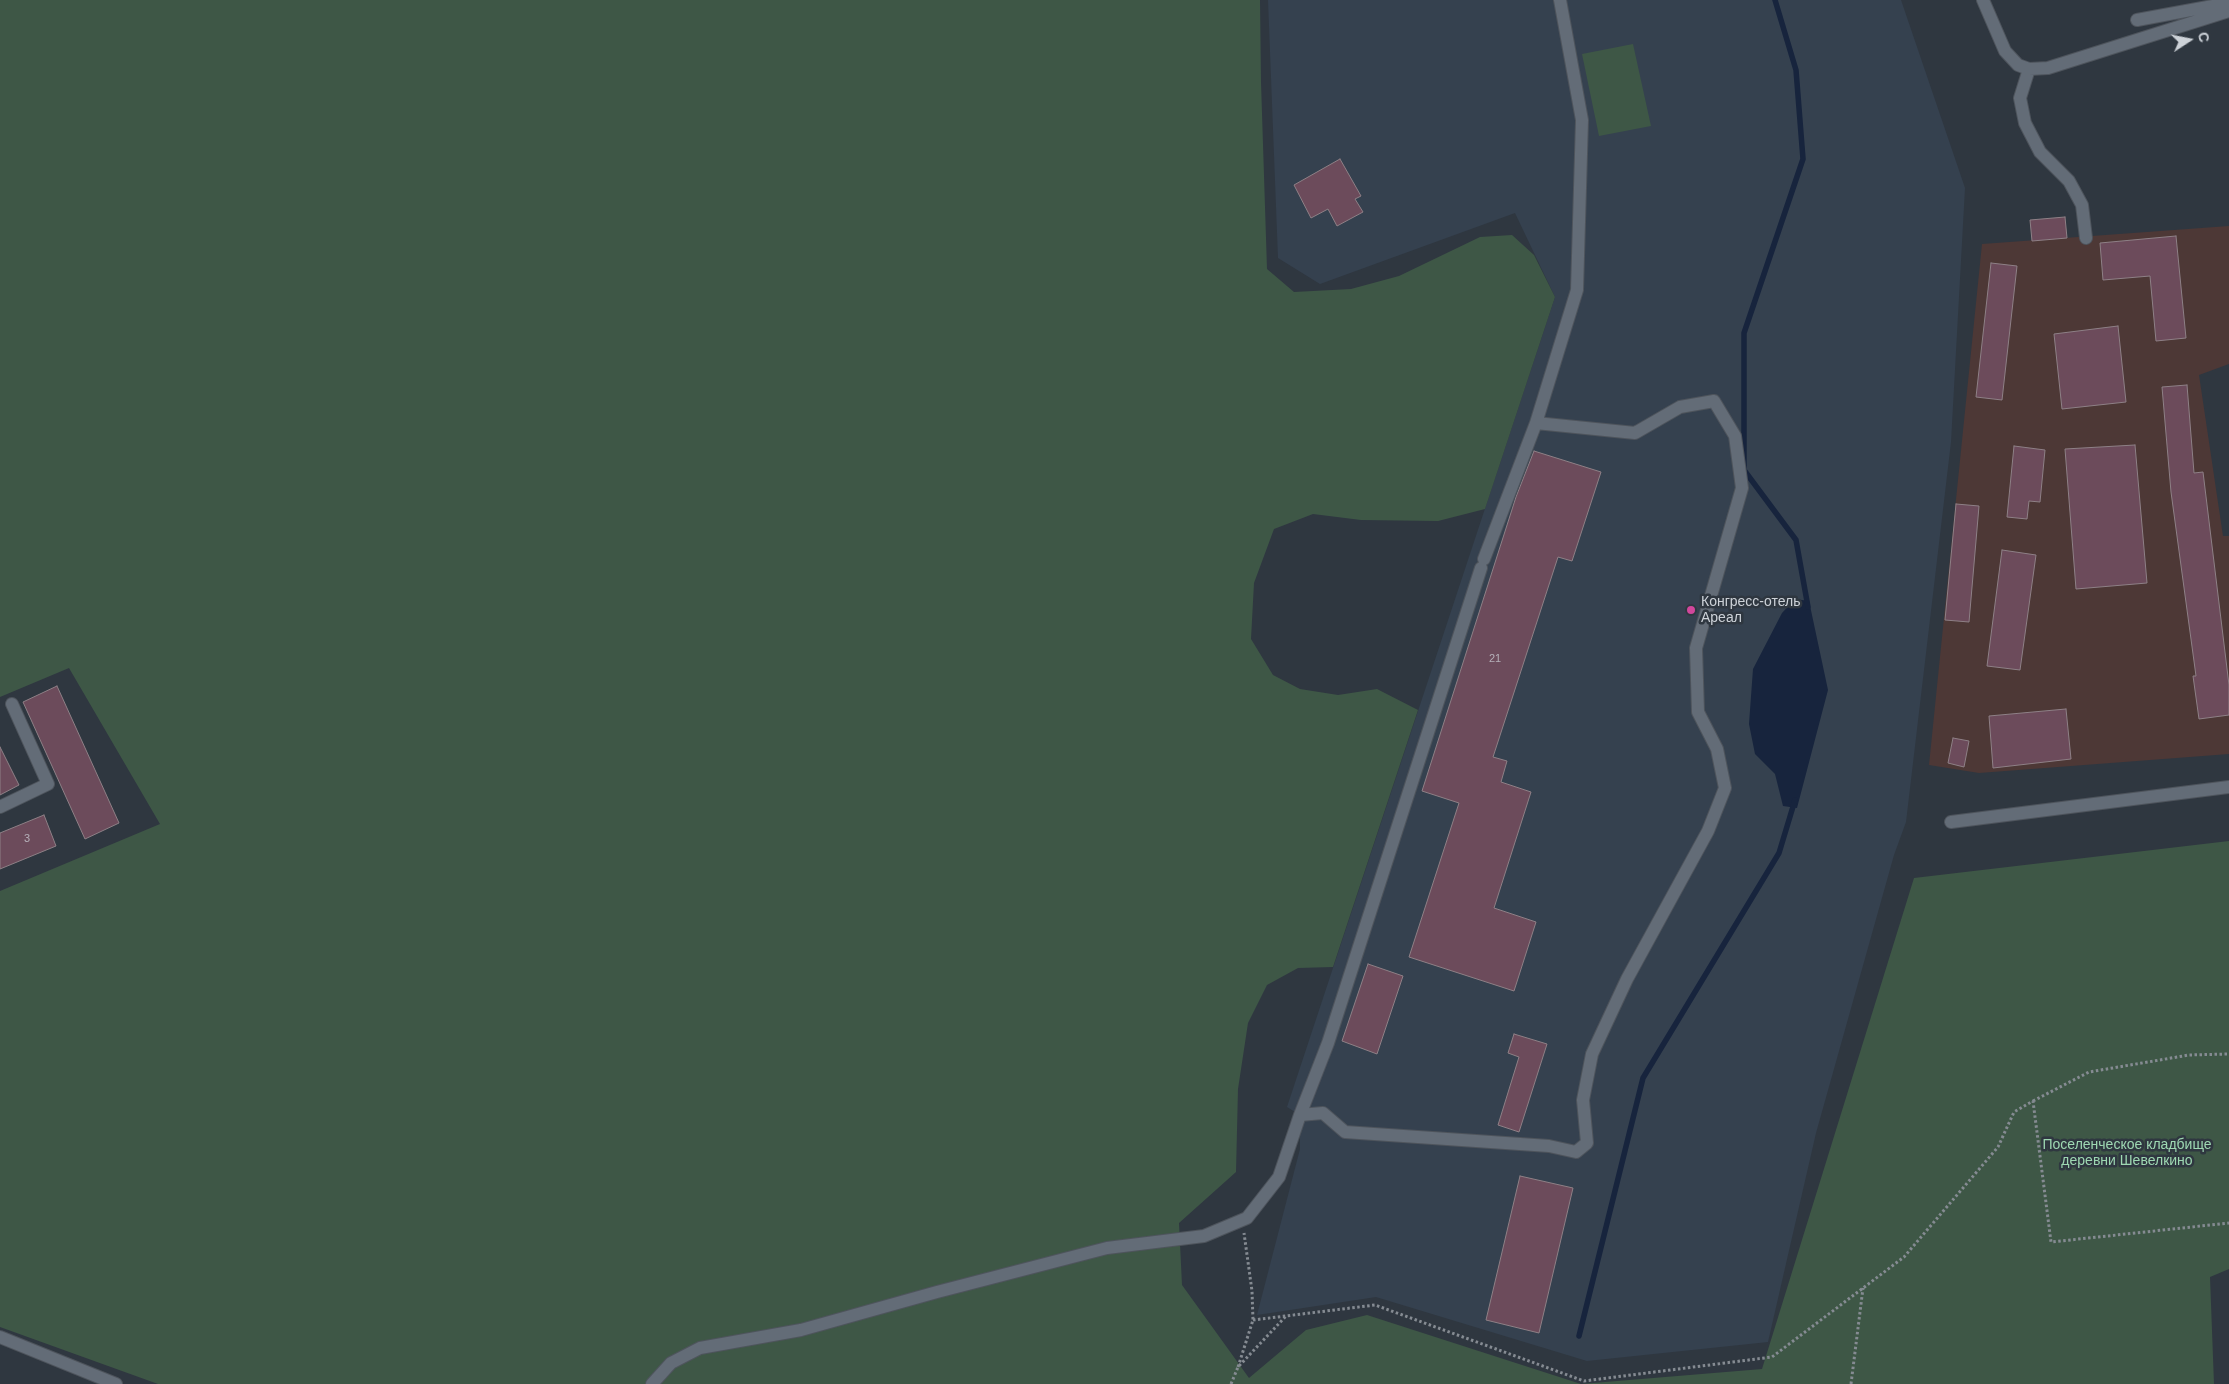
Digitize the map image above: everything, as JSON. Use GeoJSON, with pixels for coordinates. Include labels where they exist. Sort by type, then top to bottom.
{"type":"FeatureCollection","features":[{"type":"Feature","properties":{"kind":"street"},"geometry":{"type":"LineString","coordinates":[[652,1384],[671,1363],[700,1348],[801,1330],[937,1292],[1107,1248],[1204,1236],[1247,1218],[1279,1177],[1300,1115],[1328,1043],[1483,564],[1536,423],[1577,290],[1582,120],[1560,0]]}},
{"type":"Feature","properties":{"kind":"street"},"geometry":{"type":"LineString","coordinates":[[1983,0],[2005,51],[2018,65],[2029,69],[2048,68],[2229,11]]}},
{"type":"Feature","properties":{"kind":"street"},"geometry":{"type":"LineString","coordinates":[[2137,20],[2229,3]]}},
{"type":"Feature","properties":{"kind":"street"},"geometry":{"type":"LineString","coordinates":[[2029,69],[2020,98],[2026,123],[2040,152],[2069,181],[2082,205],[2086,238]]}},
{"type":"Feature","properties":{"kind":"street"},"geometry":{"type":"LineString","coordinates":[[1300,1115],[1323,1113],[1345,1132],[1549,1146],[1576,1152],[1587,1143],[1583,1100],[1592,1054],[1627,979],[1708,831],[1725,788],[1717,749],[1698,712],[1696,648],[1742,488],[1735,436],[1714,401],[1680,407],[1635,433],[1536,423]]}},
{"type":"Feature","properties":{"kind":"street"},"geometry":{"type":"LineString","coordinates":[[0,807],[48,784],[12,704]]}},
{"type":"Feature","properties":{"kind":"street"},"geometry":{"type":"LineString","coordinates":[[1950,822],[2229,787]]}},
{"type":"Feature","properties":{"kind":"street"},"geometry":{"type":"LineString","coordinates":[[0,1337],[116,1384]]}},
{"type":"Feature","properties":{"kind":"path"},"geometry":{"type":"LineString","coordinates":[[1253,1320],[1375,1305],[1584,1381],[1772,1357],[1904,1257],[1998,1146],[2014,1112],[2089,1072],[2189,1055],[2229,1054]]}},
{"type":"Feature","properties":{"kind":"path"},"geometry":{"type":"LineString","coordinates":[[2033,1101],[2051,1242],[2229,1223]]}},
{"type":"Feature","properties":{"kind":"path"},"geometry":{"type":"LineString","coordinates":[[1231,1384],[1253,1320],[1252,1291],[1244,1230],[1247,1218]]}},
{"type":"Feature","properties":{"kind":"path"},"geometry":{"type":"LineString","coordinates":[[1851,1384],[1864,1287]]}},
{"type":"Feature","properties":{"kind":"path"},"geometry":{"type":"LineString","coordinates":[[1238,1367],[1288,1315]]}},
{"type":"Feature","properties":{"kind":"shaded area","name":"Конгресс-отель Ареал"},"geometry":{"type":"Polygon","coordinates":[[[1268,0],[1901,0],[1965,188],[1951,442],[1906,822],[1894,855],[1816,1133],[1768,1342],[1587,1361],[1376,1297],[1257,1315],[1300,1149],[1300,1115],[1287,1107],[1555,297],[1515,213],[1320,284],[1278,258],[1268,0]]]}},
{"type":"Feature","properties":{"kind":"shaded area"},"geometry":{"type":"Polygon","coordinates":[[[2229,226],[2229,364],[2199,375],[2223,536],[2229,536],[2229,754],[1979,773],[1929,765],[1982,244],[2229,226]]]}},
{"type":"Feature","properties":{"kind":"green space"},"geometry":{"type":"Polygon","coordinates":[[[0,0],[1260,0],[1267,269],[1294,292],[1351,289],[1399,276],[1480,237],[1512,235],[1534,255],[1555,297],[1485,509],[1438,521],[1361,520],[1313,514],[1274,529],[1254,583],[1251,639],[1273,675],[1300,689],[1338,695],[1377,689],[1418,710],[1333,967],[1298,968],[1267,985],[1248,1023],[1238,1089],[1236,1172],[1179,1223],[1182,1285],[1249,1378],[1306,1330],[1367,1315],[1581,1384],[158,1384],[0,1327],[0,891],[160,824],[69,668],[0,697],[0,0]]]}},
{"type":"Feature","properties":{"kind":"green space"},"geometry":{"type":"Polygon","coordinates":[[[1633,44],[1651,126],[1599,136],[1582,54],[1633,44]]]}},
{"type":"Feature","properties":{"kind":"green space","name":"Поселенческое кладбище деревни Шевелкино"},"geometry":{"type":"Polygon","coordinates":[[[2229,841],[2229,1269],[2210,1277],[2214,1384],[1581,1384],[1762,1369],[1914,878],[2229,841]]]}},
{"type":"Feature","properties":{"kind":"water"},"geometry":{"type":"Polygon","coordinates":[[[1795,599],[1809,601],[1828,690],[1797,808],[1783,806],[1775,774],[1755,754],[1749,724],[1753,669],[1782,613],[1795,599]]]}},
{"type":"Feature","properties":{"kind":"building"},"geometry":{"type":"Polygon","coordinates":[[[1340,159],[1361,196],[1355,199],[1363,212],[1337,226],[1328,209],[1311,218],[1294,185],[1340,159]]]}},
{"type":"Feature","properties":{"kind":"building"},"geometry":{"type":"Polygon","coordinates":[[[2065,217],[2067,238],[2032,241],[2030,220],[2065,217]]]}},
{"type":"Feature","properties":{"kind":"building"},"geometry":{"type":"Polygon","coordinates":[[[2176,236],[2186,338],[2156,341],[2150,276],[2103,280],[2100,243],[2176,236]]]}},
{"type":"Feature","properties":{"kind":"building"},"geometry":{"type":"Polygon","coordinates":[[[1991,263],[2017,266],[2002,400],[1976,397],[1991,263]]]}},
{"type":"Feature","properties":{"kind":"building"},"geometry":{"type":"Polygon","coordinates":[[[2118,326],[2126,402],[2062,409],[2054,334],[2118,326]]]}},
{"type":"Feature","properties":{"kind":"building"},"geometry":{"type":"Polygon","coordinates":[[[2187,385],[2194,473],[2203,472],[2229,685],[2229,715],[2199,719],[2193,676],[2196,676],[2171,492],[2162,387],[2187,385]]]}},
{"type":"Feature","properties":{"kind":"building"},"geometry":{"type":"Polygon","coordinates":[[[2135,445],[2147,583],[2076,589],[2065,449],[2135,445]]]}},
{"type":"Feature","properties":{"kind":"building"},"geometry":{"type":"Polygon","coordinates":[[[2014,446],[2045,450],[2040,502],[2029,501],[2027,519],[2007,517],[2014,446]]]}},
{"type":"Feature","properties":{"kind":"building"},"geometry":{"type":"Polygon","coordinates":[[[1534,451],[1601,472],[1572,561],[1558,557],[1493,757],[1507,761],[1501,782],[1531,792],[1494,908],[1536,922],[1514,991],[1409,957],[1459,803],[1422,791],[1516,497],[1534,451]]]}},
{"type":"Feature","properties":{"kind":"building"},"geometry":{"type":"Polygon","coordinates":[[[1956,504],[1979,506],[1969,622],[1945,620],[1956,504]]]}},
{"type":"Feature","properties":{"kind":"building"},"geometry":{"type":"Polygon","coordinates":[[[2002,550],[2036,555],[2020,670],[1987,666],[2002,550]]]}},
{"type":"Feature","properties":{"kind":"building"},"geometry":{"type":"Polygon","coordinates":[[[57,686],[119,823],[85,839],[23,702],[57,686]]]}},
{"type":"Feature","properties":{"kind":"building"},"geometry":{"type":"Polygon","coordinates":[[[2066,709],[2071,759],[1993,768],[1989,716],[2066,709]]]}},
{"type":"Feature","properties":{"kind":"building"},"geometry":{"type":"Polygon","coordinates":[[[1953,738],[1969,741],[1964,767],[1948,763],[1953,738]]]}},
{"type":"Feature","properties":{"kind":"building"},"geometry":{"type":"Polygon","coordinates":[[[0,747],[19,785],[0,795],[0,747]]]}},
{"type":"Feature","properties":{"kind":"building"},"geometry":{"type":"Polygon","coordinates":[[[44,815],[56,846],[0,869],[0,833],[44,815]]]}},
{"type":"Feature","properties":{"kind":"building"},"geometry":{"type":"Polygon","coordinates":[[[1368,964],[1403,976],[1377,1054],[1342,1041],[1368,964]]]}},
{"type":"Feature","properties":{"kind":"building"},"geometry":{"type":"Polygon","coordinates":[[[1514,1034],[1547,1044],[1519,1132],[1498,1125],[1519,1057],[1508,1053],[1514,1034]]]}},
{"type":"Feature","properties":{"kind":"building"},"geometry":{"type":"Polygon","coordinates":[[[1520,1176],[1573,1188],[1539,1333],[1486,1320],[1520,1176]]]}},
{"type":"Feature","properties":{"kind":"waterway"},"geometry":{"type":"LineString","coordinates":[[1775,0],[1796,70],[1803,159],[1744,333],[1744,470],[1796,540],[1808,607]]}},
{"type":"Feature","properties":{"kind":"waterway"},"geometry":{"type":"LineString","coordinates":[[1579,1336],[1643,1078],[1779,853],[1795,800]]}},
{"type":"Feature","properties":{"kind":"place","name":"Конгресс-отель Ареал"},"geometry":{"type":"Point","coordinates":[1691,610]}}]}
